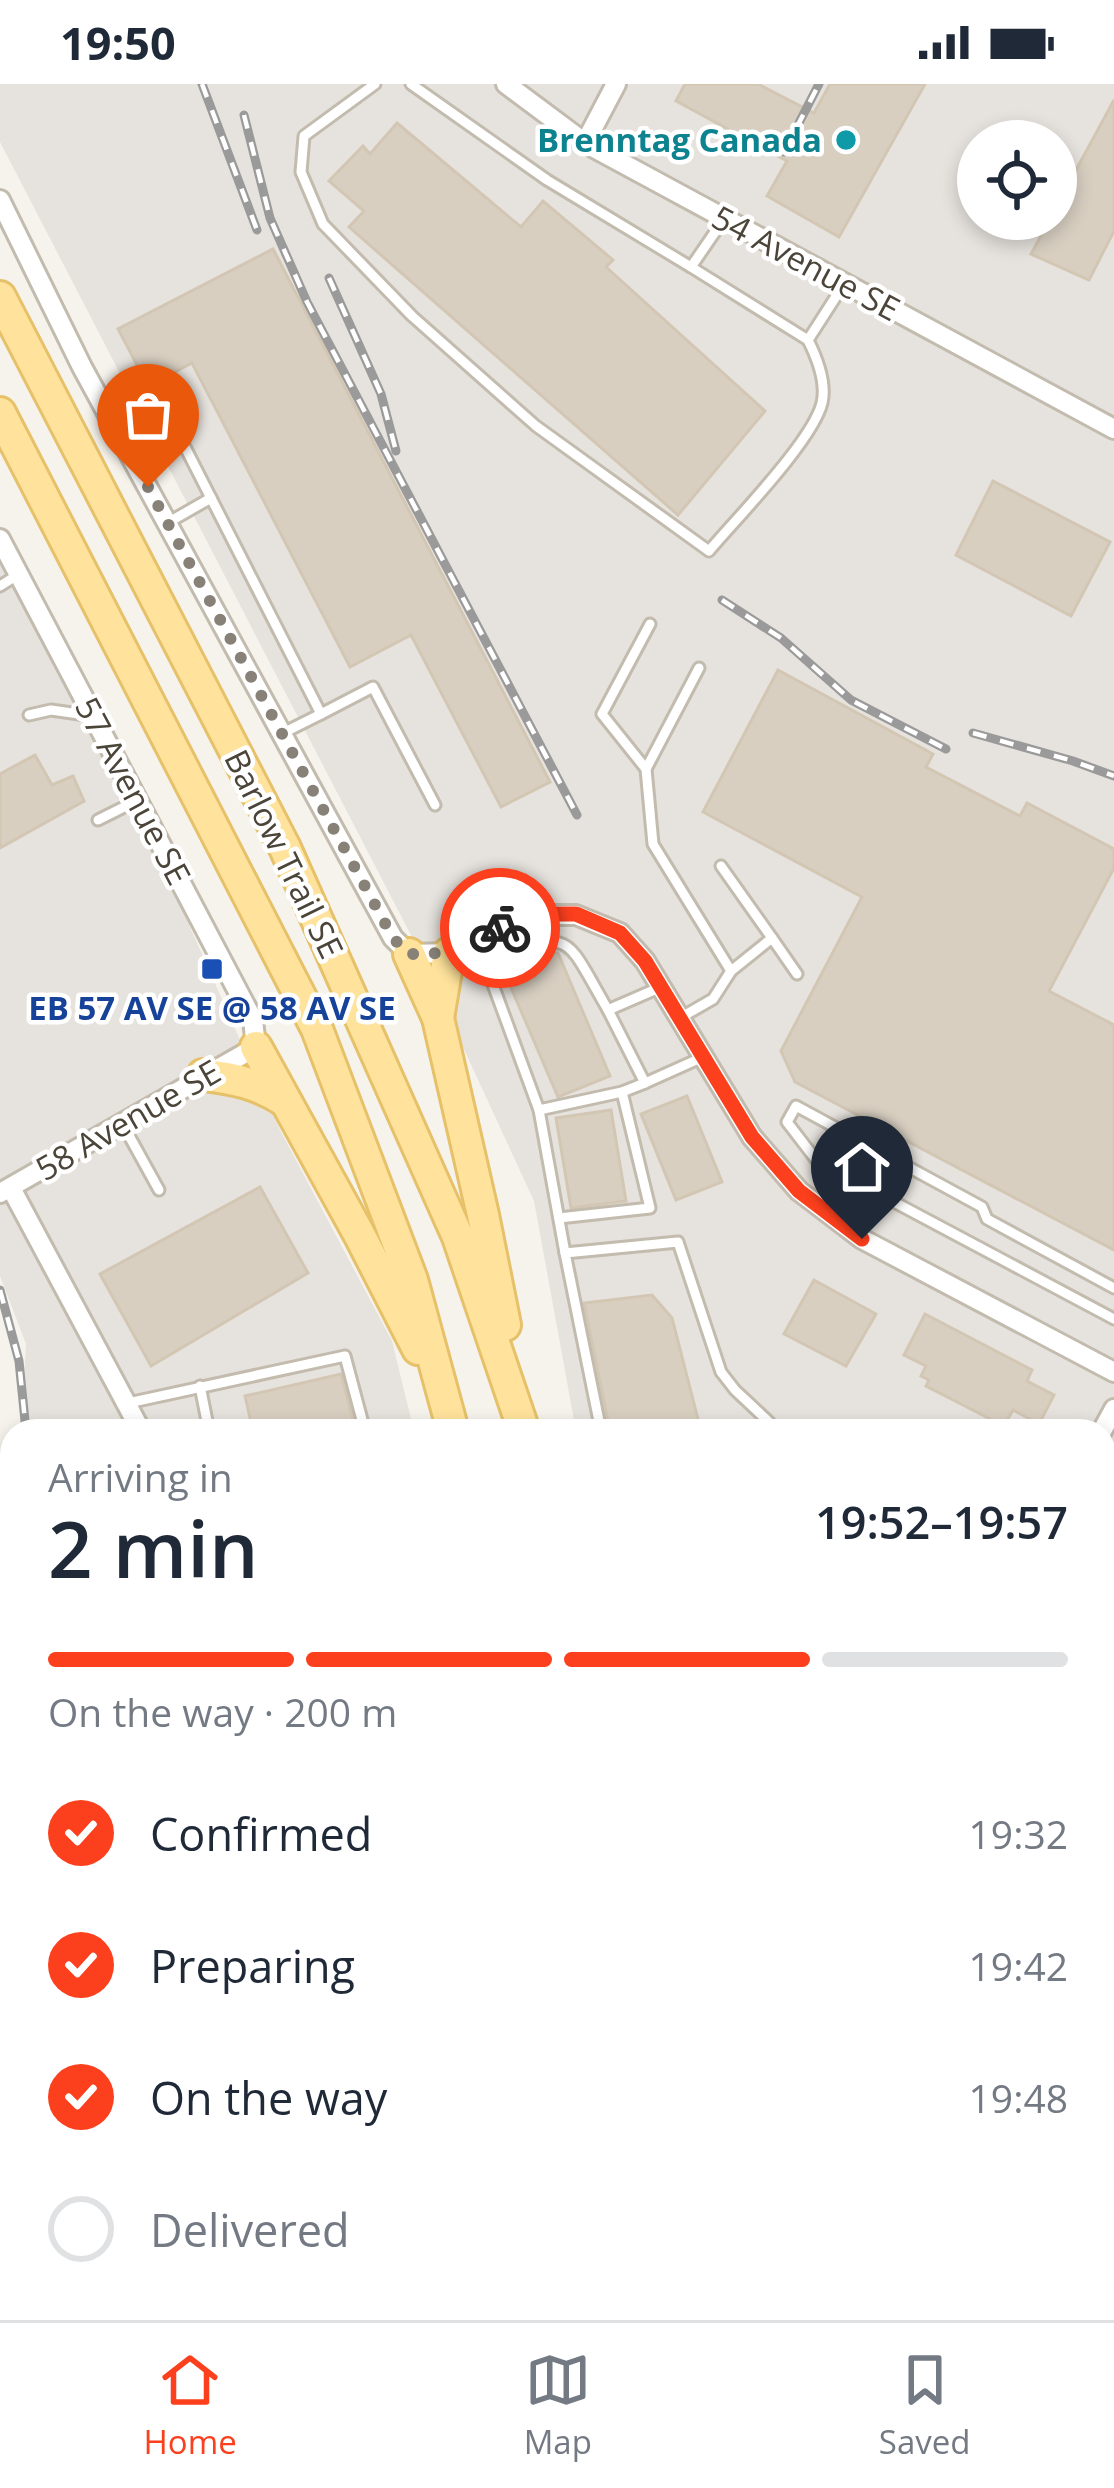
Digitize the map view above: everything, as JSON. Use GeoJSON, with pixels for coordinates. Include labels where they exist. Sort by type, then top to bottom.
{"type":"FeatureCollection","features":[{"type":"Feature","properties":{"kind":"main road","name":"Barlow Trail SE"},"geometry":{"type":"LineString","coordinates":[[0,297],[285,848],[458,1237],[521,1419]]}},
{"type":"Feature","properties":{"kind":"main road","name":"Barlow Trail SE"},"geometry":{"type":"LineString","coordinates":[[0,413],[317,1029],[412,1280],[450,1419]]}},
{"type":"Feature","properties":{"kind":"main road"},"geometry":{"type":"LineString","coordinates":[[438,1018],[462,946]]}},
{"type":"Feature","properties":{"kind":"main road"},"geometry":{"type":"LineString","coordinates":[[409,954],[438,1018],[523,1419]]}},
{"type":"Feature","properties":{"kind":"main road"},"geometry":{"type":"LineString","coordinates":[[256,1047],[444,1397]]}},
{"type":"Feature","properties":{"kind":"main road"},"geometry":{"type":"LineString","coordinates":[[203,1075],[256,1085],[285,1101]]}},
{"type":"Feature","properties":{"kind":"street","name":"54 Avenue SE"},"geometry":{"type":"LineString","coordinates":[[506,84],[585,143],[1114,429]]}},
{"type":"Feature","properties":{"kind":"street"},"geometry":{"type":"LineString","coordinates":[[585,143],[616,84]]}},
{"type":"Feature","properties":{"kind":"street"},"geometry":{"type":"LineString","coordinates":[[0,200],[82,367],[393,938],[409,954],[462,946],[540,914],[576,914],[620,933],[645,961],[752,1137],[799,1191],[862,1239],[1114,1372]]}},
{"type":"Feature","properties":{"kind":"street","name":"57 Avenue SE"},"geometry":{"type":"LineString","coordinates":[[0,539],[254,1020],[256,1047]]}},
{"type":"Feature","properties":{"kind":"street","name":"58 Avenue SE"},"geometry":{"type":"LineString","coordinates":[[5,1191],[256,1047]]}},
{"type":"Feature","properties":{"kind":"street"},"geometry":{"type":"LineString","coordinates":[[5,1191],[135,1419]]}},
{"type":"Feature","properties":{"kind":"lane"},"geometry":{"type":"LineString","coordinates":[[375,84],[304,136],[302,172],[323,224],[412,316],[536,426],[710,551],[806,435],[823,401],[819,364],[808,340],[547,180],[411,84]]}},
{"type":"Feature","properties":{"kind":"lane"},"geometry":{"type":"LineString","coordinates":[[691,267],[724,219]]}},
{"type":"Feature","properties":{"kind":"lane"},"geometry":{"type":"LineString","coordinates":[[808,340],[844,284]]}},
{"type":"Feature","properties":{"kind":"lane"},"geometry":{"type":"LineString","coordinates":[[157,392],[321,714]]}},
{"type":"Feature","properties":{"kind":"lane"},"geometry":{"type":"LineString","coordinates":[[129,452],[175,429]]}},
{"type":"Feature","properties":{"kind":"lane"},"geometry":{"type":"LineString","coordinates":[[167,523],[211,498]]}},
{"type":"Feature","properties":{"kind":"lane"},"geometry":{"type":"LineString","coordinates":[[0,586],[19,574]]}},
{"type":"Feature","properties":{"kind":"lane"},"geometry":{"type":"LineString","coordinates":[[646,769],[602,714],[650,624]]}},
{"type":"Feature","properties":{"kind":"lane"},"geometry":{"type":"LineString","coordinates":[[699,668],[646,769],[653,844],[731,971]]}},
{"type":"Feature","properties":{"kind":"lane"},"geometry":{"type":"LineString","coordinates":[[282,734],[373,688],[435,805]]}},
{"type":"Feature","properties":{"kind":"lane"},"geometry":{"type":"LineString","coordinates":[[29,715],[51,710],[93,716]]}},
{"type":"Feature","properties":{"kind":"lane"},"geometry":{"type":"LineString","coordinates":[[98,820],[138,800]]}},
{"type":"Feature","properties":{"kind":"lane"},"geometry":{"type":"LineString","coordinates":[[721,866],[797,974]]}},
{"type":"Feature","properties":{"kind":"lane"},"geometry":{"type":"LineString","coordinates":[[680,1018],[713,999],[731,971],[772,938]]}},
{"type":"Feature","properties":{"kind":"lane"},"geometry":{"type":"LineString","coordinates":[[486,966],[544,940],[572,946],[645,1082]]}},
{"type":"Feature","properties":{"kind":"lane"},"geometry":{"type":"LineString","coordinates":[[462,946],[486,966],[539,1110],[599,1419]]}},
{"type":"Feature","properties":{"kind":"lane"},"geometry":{"type":"LineString","coordinates":[[608,1010],[661,987]]}},
{"type":"Feature","properties":{"kind":"lane"},"geometry":{"type":"LineString","coordinates":[[539,1110],[622,1091],[704,1057]]}},
{"type":"Feature","properties":{"kind":"lane"},"geometry":{"type":"LineString","coordinates":[[559,1218],[650,1208],[622,1091]]}},
{"type":"Feature","properties":{"kind":"lane"},"geometry":{"type":"LineString","coordinates":[[1114,1288],[986,1220],[982,1207],[796,1106],[787,1122],[818,1161],[1114,1319]]}},
{"type":"Feature","properties":{"kind":"lane"},"geometry":{"type":"LineString","coordinates":[[122,1123],[159,1190]]}},
{"type":"Feature","properties":{"kind":"lane"},"geometry":{"type":"LineString","coordinates":[[565,1252],[678,1242],[721,1372],[766,1419]]}},
{"type":"Feature","properties":{"kind":"lane"},"geometry":{"type":"LineString","coordinates":[[126,1403],[345,1356],[362,1419]]}},
{"type":"Feature","properties":{"kind":"lane"},"geometry":{"type":"LineString","coordinates":[[200,1386],[207,1419]]}},
{"type":"Feature","properties":{"kind":"shaded area"},"geometry":{"type":"Polygon","coordinates":[[[0,84],[1114,84],[1114,1419],[574,1419],[534,1201],[413,939],[0,142],[0,84]]]}},
{"type":"Feature","properties":{"kind":"shaded area"},"geometry":{"type":"Polygon","coordinates":[[[0,564],[158,855],[280,1130],[392,1341],[411,1419],[22,1419],[26,1344],[0,1276],[0,564]]]}},
{"type":"Feature","properties":{"kind":"building","name":"Brenntag Canada"},"geometry":{"type":"Polygon","coordinates":[[[685,84],[758,84],[814,113],[830,84],[925,84],[839,237],[767,196],[787,161],[676,101],[685,84]]]}},
{"type":"Feature","properties":{"kind":"building"},"geometry":{"type":"Polygon","coordinates":[[[1114,100],[1114,231],[1089,280],[1031,254],[1039,240],[1077,240],[1077,168],[1114,100]]]}},
{"type":"Feature","properties":{"kind":"building"},"geometry":{"type":"Polygon","coordinates":[[[397,123],[521,227],[543,201],[613,260],[606,267],[765,411],[678,515],[349,227],[364,211],[329,181],[363,146],[370,154],[397,123]]]}},
{"type":"Feature","properties":{"kind":"building"},"geometry":{"type":"Polygon","coordinates":[[[273,249],[550,782],[501,807],[411,635],[350,667],[192,363],[148,386],[118,329],[273,249]]]}},
{"type":"Feature","properties":{"kind":"building"},"geometry":{"type":"Polygon","coordinates":[[[993,481],[1110,542],[1071,616],[956,555],[993,481]]]}},
{"type":"Feature","properties":{"kind":"building"},"geometry":{"type":"Polygon","coordinates":[[[778,670],[933,754],[926,767],[1020,816],[1027,803],[1114,849],[1114,868],[1049,991],[1114,1025],[1114,1250],[795,1082],[781,1051],[862,897],[703,812],[778,670]]]}},
{"type":"Feature","properties":{"kind":"building"},"geometry":{"type":"Polygon","coordinates":[[[35,755],[52,785],[73,776],[84,801],[0,848],[0,774],[35,755]]]}},
{"type":"Feature","properties":{"kind":"building"},"geometry":{"type":"Polygon","coordinates":[[[558,953],[610,1076],[558,1097],[503,969],[558,953]]]}},
{"type":"Feature","properties":{"kind":"building"},"geometry":{"type":"Polygon","coordinates":[[[687,1096],[722,1182],[676,1200],[641,1114],[687,1096]]]}},
{"type":"Feature","properties":{"kind":"building"},"geometry":{"type":"Polygon","coordinates":[[[611,1110],[626,1201],[571,1208],[556,1118],[611,1110]]]}},
{"type":"Feature","properties":{"kind":"building"},"geometry":{"type":"Polygon","coordinates":[[[260,1187],[308,1273],[151,1366],[100,1274],[260,1187]]]}},
{"type":"Feature","properties":{"kind":"building"},"geometry":{"type":"Polygon","coordinates":[[[814,1280],[876,1314],[846,1366],[784,1334],[814,1280]]]}},
{"type":"Feature","properties":{"kind":"building"},"geometry":{"type":"Polygon","coordinates":[[[652,1295],[672,1318],[698,1419],[608,1419],[584,1303],[652,1295]]]}},
{"type":"Feature","properties":{"kind":"building"},"geometry":{"type":"Polygon","coordinates":[[[925,1314],[1032,1370],[1027,1381],[1054,1395],[1042,1419],[1013,1410],[1008,1419],[990,1419],[926,1386],[929,1380],[921,1376],[926,1366],[904,1355],[925,1314]]]}},
{"type":"Feature","properties":{"kind":"building"},"geometry":{"type":"Polygon","coordinates":[[[341,1374],[353,1419],[250,1419],[245,1396],[341,1374]]]}},
{"type":"Feature","properties":{"kind":"railway"},"geometry":{"type":"LineString","coordinates":[[202,84],[257,230]]}},
{"type":"Feature","properties":{"kind":"railway"},"geometry":{"type":"LineString","coordinates":[[784,152],[819,84]]}},
{"type":"Feature","properties":{"kind":"railway"},"geometry":{"type":"LineString","coordinates":[[244,115],[270,218],[307,302],[577,815]]}},
{"type":"Feature","properties":{"kind":"railway"},"geometry":{"type":"LineString","coordinates":[[329,278],[381,394],[396,451]]}},
{"type":"Feature","properties":{"kind":"railway"},"geometry":{"type":"LineString","coordinates":[[722,600],[781,638],[851,700],[946,749]]}},
{"type":"Feature","properties":{"kind":"railway"},"geometry":{"type":"LineString","coordinates":[[973,733],[1114,776]]}},
{"type":"Feature","properties":{"kind":"railway"},"geometry":{"type":"LineString","coordinates":[[0,1290],[19,1361],[25,1419]]}},
{"type":"Feature","properties":{"kind":"way so far"},"geometry":{"type":"LineString","coordinates":[[148,487],[393,938],[409,954],[449,953],[500,928]]}},
{"type":"Feature","properties":{"kind":"place","name":"Brenntag Canada"},"geometry":{"type":"Point","coordinates":[846,140]}},
{"type":"Feature","properties":{"kind":"place","name":"EB 57 AV SE @ 58 AV SE"},"geometry":{"type":"Point","coordinates":[212,969]}},
{"type":"Feature","properties":{"kind":"route"},"geometry":{"type":"LineString","coordinates":[[500,928],[540,914],[576,914],[620,933],[645,961],[752,1137],[799,1191],[862,1239]]}}]}
